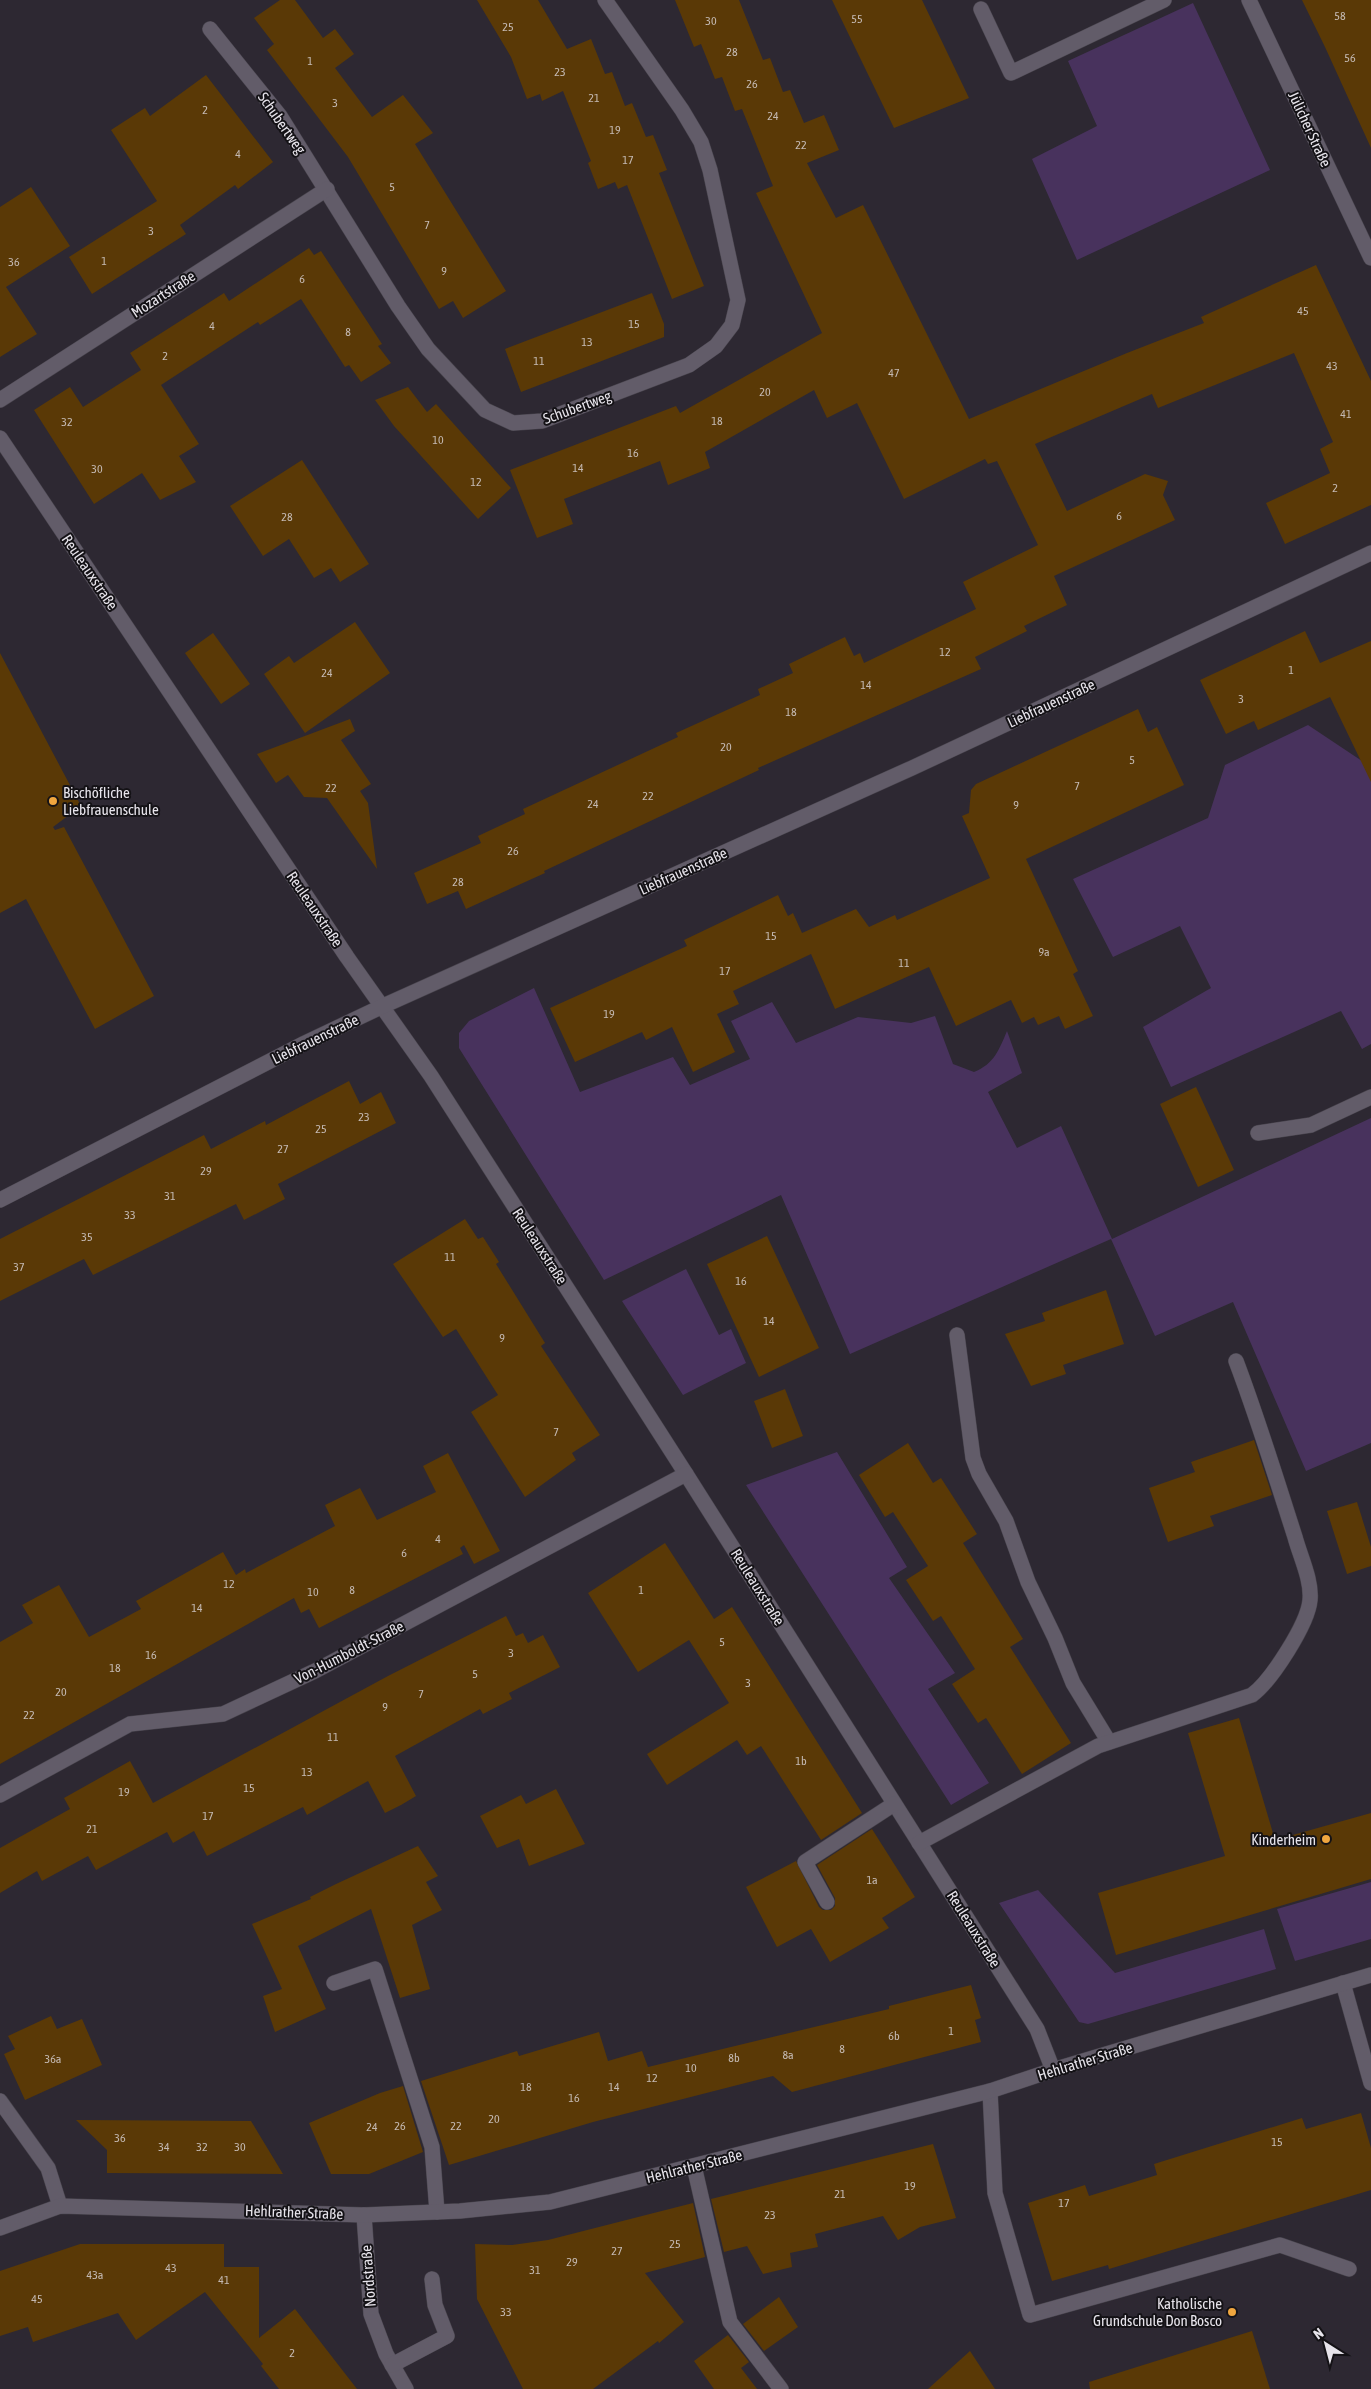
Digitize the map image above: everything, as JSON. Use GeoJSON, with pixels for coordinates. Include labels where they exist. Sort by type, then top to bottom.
{"type":"FeatureCollection","features":[{"type":"Feature","properties":{"kind":"street","name":"Schubertweg"},"geometry":{"type":"LineString","coordinates":[[210,29],[280,116],[398,306],[428,349],[485,410],[513,424],[542,421],[689,365],[716,346],[732,325],[738,300],[710,170],[701,142],[682,110],[604,0]]}},
{"type":"Feature","properties":{"kind":"street"},"geometry":{"type":"LineString","coordinates":[[981,9],[1011,73],[1164,0]]}},
{"type":"Feature","properties":{"kind":"street","name":"Jülicher Straße"},"geometry":{"type":"LineString","coordinates":[[1249,0],[1371,258]]}},
{"type":"Feature","properties":{"kind":"street","name":"Mozartstraße"},"geometry":{"type":"LineString","coordinates":[[0,400],[327,189]]}},
{"type":"Feature","properties":{"kind":"street","name":"Reuleauxstraße"},"geometry":{"type":"LineString","coordinates":[[0,438],[431,1076],[686,1474],[1037,2030],[1053,2070]]}},
{"type":"Feature","properties":{"kind":"street","name":"Liebfrauenstraße"},"geometry":{"type":"LineString","coordinates":[[0,1200],[303,1044],[382,1006],[912,768],[1371,553]]}},
{"type":"Feature","properties":{"kind":"street"},"geometry":{"type":"LineString","coordinates":[[1258,1133],[1311,1125],[1371,1097]]}},
{"type":"Feature","properties":{"kind":"street"},"geometry":{"type":"LineString","coordinates":[[958,1335],[973,1458],[979,1474],[1006,1521],[1028,1582],[1055,1638],[1073,1683],[1109,1742]]}},
{"type":"Feature","properties":{"kind":"street"},"geometry":{"type":"LineString","coordinates":[[919,1843],[1098,1746],[1252,1695],[1263,1686],[1275,1670],[1307,1615],[1311,1598],[1308,1582],[1257,1419],[1236,1361]]}},
{"type":"Feature","properties":{"kind":"street","name":"Von-Humboldt-Straße"},"geometry":{"type":"LineString","coordinates":[[0,1795],[130,1724],[223,1714],[316,1671],[686,1474]]}},
{"type":"Feature","properties":{"kind":"street"},"geometry":{"type":"LineString","coordinates":[[827,1902],[805,1862],[894,1804]]}},
{"type":"Feature","properties":{"kind":"street"},"geometry":{"type":"LineString","coordinates":[[334,1984],[376,1970],[432,2147],[437,2212]]}},
{"type":"Feature","properties":{"kind":"street","name":"Hehlrather Straße"},"geometry":{"type":"LineString","coordinates":[[0,2228],[60,2206],[364,2215],[437,2212],[550,2202],[990,2091],[1053,2070],[1371,1975]]}},
{"type":"Feature","properties":{"kind":"street"},"geometry":{"type":"LineString","coordinates":[[1343,1983],[1371,2083]]}},
{"type":"Feature","properties":{"kind":"street"},"geometry":{"type":"LineString","coordinates":[[990,2091],[995,2194],[1030,2315],[1280,2245],[1349,2269]]}},
{"type":"Feature","properties":{"kind":"street"},"geometry":{"type":"LineString","coordinates":[[0,2101],[48,2168],[60,2206]]}},
{"type":"Feature","properties":{"kind":"street"},"geometry":{"type":"LineString","coordinates":[[694,2166],[730,2322],[781,2389]]}},
{"type":"Feature","properties":{"kind":"street","name":"Nordstraße"},"geometry":{"type":"LineString","coordinates":[[364,2215],[370,2314],[386,2354],[406,2389]]}},
{"type":"Feature","properties":{"kind":"street"},"geometry":{"type":"LineString","coordinates":[[392,2365],[447,2336],[435,2305],[432,2279]]}},
{"type":"Feature","properties":{"kind":"shaded area"},"geometry":{"type":"Polygon","coordinates":[[[1193,3],[1270,170],[1077,260],[1032,159],[1097,126],[1068,61],[1193,3]]]}},
{"type":"Feature","properties":{"kind":"shaded area"},"geometry":{"type":"Polygon","coordinates":[[[1308,725],[1371,767],[1371,1044],[1362,1049],[1341,1011],[1171,1087],[1143,1027],[1211,988],[1180,926],[1113,957],[1073,879],[1208,818],[1225,765],[1308,725]]]}},
{"type":"Feature","properties":{"kind":"shaded area"},"geometry":{"type":"Polygon","coordinates":[[[534,988],[580,1092],[673,1057],[690,1085],[750,1059],[731,1021],[772,1002],[796,1043],[858,1017],[911,1023],[935,1016],[953,1064],[974,1072],[991,1061],[1007,1031],[1022,1073],[988,1092],[1017,1148],[1061,1126],[1112,1239],[1371,1118],[1371,1443],[1306,1471],[1233,1302],[1155,1336],[1111,1239],[850,1354],[781,1195],[604,1280],[459,1048],[459,1033],[469,1021],[534,988]]]}},
{"type":"Feature","properties":{"kind":"shaded area"},"geometry":{"type":"Polygon","coordinates":[[[686,1269],[719,1335],[731,1329],[746,1363],[683,1395],[622,1301],[686,1269]]]}},
{"type":"Feature","properties":{"kind":"shaded area"},"geometry":{"type":"Polygon","coordinates":[[[837,1452],[907,1567],[889,1578],[955,1673],[928,1689],[989,1783],[951,1805],[746,1485],[837,1452]]]}},
{"type":"Feature","properties":{"kind":"shaded area"},"geometry":{"type":"Polygon","coordinates":[[[1371,1882],[1371,1939],[1295,1961],[1277,1909],[1371,1882]]]}},
{"type":"Feature","properties":{"kind":"shaded area"},"geometry":{"type":"Polygon","coordinates":[[[1038,1890],[1115,1973],[1264,1929],[1276,1969],[1088,2024],[1079,2022],[999,1903],[1038,1890]]]}},
{"type":"Feature","properties":{"kind":"building"},"geometry":{"type":"Polygon","coordinates":[[[280,0],[295,0],[323,38],[335,29],[354,54],[335,68],[372,117],[403,95],[433,133],[415,144],[506,291],[463,318],[453,301],[439,309],[348,157],[267,50],[274,44],[254,18],[280,0]]]}},
{"type":"Feature","properties":{"kind":"building"},"geometry":{"type":"Polygon","coordinates":[[[477,0],[538,0],[567,49],[591,39],[605,74],[612,72],[625,106],[632,103],[646,137],[653,135],[667,170],[659,173],[704,286],[672,299],[627,185],[618,189],[615,182],[598,189],[588,163],[591,161],[563,91],[542,101],[540,94],[527,99],[511,57],[477,0]]]}},
{"type":"Feature","properties":{"kind":"building"},"geometry":{"type":"Polygon","coordinates":[[[675,0],[739,0],[763,60],[770,58],[783,92],[790,90],[804,123],[824,115],[839,150],[807,163],[836,218],[863,205],[969,419],[1204,323],[1201,317],[1316,265],[1371,381],[1371,505],[1285,544],[1266,503],[1330,473],[1320,449],[1333,442],[1294,353],[1158,408],[1152,394],[1035,444],[1067,511],[1145,474],[1168,481],[1163,495],[1175,520],[1054,576],[1067,605],[1024,626],[1027,631],[975,657],[981,669],[758,768],[759,770],[466,909],[458,891],[427,904],[414,873],[481,843],[478,836],[525,814],[523,809],[678,737],[676,733],[760,695],[758,689],[793,673],[789,664],[845,637],[854,656],[860,653],[864,663],[976,609],[963,582],[1038,545],[997,461],[988,464],[985,459],[904,499],[857,403],[827,418],[814,390],[705,452],[710,468],[668,485],[660,461],[564,499],[573,524],[537,538],[510,470],[676,406],[680,413],[822,333],[756,193],[773,186],[742,109],[735,111],[722,77],[715,79],[701,44],[694,47],[675,0]]]}},
{"type":"Feature","properties":{"kind":"building"},"geometry":{"type":"Polygon","coordinates":[[[832,0],[922,0],[969,98],[894,128],[832,0]]]}},
{"type":"Feature","properties":{"kind":"building"},"geometry":{"type":"Polygon","coordinates":[[[1302,0],[1371,0],[1371,148],[1325,47],[1302,0]]]}},
{"type":"Feature","properties":{"kind":"building"},"geometry":{"type":"Polygon","coordinates":[[[206,75],[273,162],[238,189],[235,185],[180,225],[186,234],[92,294],[69,257],[157,201],[111,130],[145,108],[150,116],[206,75]]]}},
{"type":"Feature","properties":{"kind":"building"},"geometry":{"type":"Polygon","coordinates":[[[31,187],[70,246],[6,287],[37,334],[0,357],[0,207],[31,187]]]}},
{"type":"Feature","properties":{"kind":"building"},"geometry":{"type":"Polygon","coordinates":[[[309,248],[314,255],[321,251],[382,344],[378,346],[391,363],[361,382],[349,365],[345,367],[301,299],[260,325],[258,322],[161,385],[199,444],[179,456],[196,482],[160,500],[142,473],[94,504],[34,410],[70,387],[83,407],[141,370],[130,353],[224,293],[229,301],[309,248]]]}},
{"type":"Feature","properties":{"kind":"building"},"geometry":{"type":"Polygon","coordinates":[[[652,293],[664,324],[664,337],[521,392],[505,349],[652,293]]]}},
{"type":"Feature","properties":{"kind":"building"},"geometry":{"type":"Polygon","coordinates":[[[408,387],[427,412],[436,404],[511,488],[478,519],[394,426],[375,400],[408,387]]]}},
{"type":"Feature","properties":{"kind":"building"},"geometry":{"type":"Polygon","coordinates":[[[302,460],[369,564],[340,582],[331,568],[314,578],[289,539],[263,556],[230,506],[302,460]]]}},
{"type":"Feature","properties":{"kind":"building"},"geometry":{"type":"Polygon","coordinates":[[[355,622],[390,673],[305,733],[264,674],[289,656],[294,663],[355,622]]]}},
{"type":"Feature","properties":{"kind":"building"},"geometry":{"type":"Polygon","coordinates":[[[1305,631],[1320,663],[1371,641],[1371,782],[1330,697],[1258,730],[1254,721],[1226,734],[1200,680],[1305,631]]]}},
{"type":"Feature","properties":{"kind":"building"},"geometry":{"type":"Polygon","coordinates":[[[213,633],[250,684],[221,704],[185,653],[213,633]]]}},
{"type":"Feature","properties":{"kind":"building"},"geometry":{"type":"Polygon","coordinates":[[[0,653],[81,806],[53,827],[55,830],[64,827],[154,996],[95,1029],[26,899],[0,913],[0,653]]]}},
{"type":"Feature","properties":{"kind":"building"},"geometry":{"type":"Polygon","coordinates":[[[1138,709],[1148,732],[1157,727],[1184,785],[1026,859],[1078,971],[1073,974],[1093,1016],[1065,1029],[1059,1016],[1038,1025],[1034,1017],[1022,1023],[1011,1000],[956,1026],[929,967],[835,1009],[811,954],[733,991],[739,1004],[717,1014],[735,1052],[693,1072],[672,1027],[646,1040],[642,1032],[575,1062],[550,1008],[687,946],[684,940],[778,895],[788,916],[793,913],[802,933],[856,909],[869,927],[895,915],[897,920],[990,878],[962,816],[969,813],[971,790],[976,784],[1138,709]]]}},
{"type":"Feature","properties":{"kind":"building"},"geometry":{"type":"Polygon","coordinates":[[[350,719],[355,731],[341,740],[371,784],[360,791],[368,803],[377,869],[327,798],[304,797],[288,775],[276,783],[257,754],[350,719]]]}},
{"type":"Feature","properties":{"kind":"building"},"geometry":{"type":"Polygon","coordinates":[[[349,1081],[360,1104],[381,1092],[396,1123],[278,1184],[285,1199],[244,1220],[236,1204],[93,1275],[84,1259],[0,1301],[0,1239],[204,1135],[211,1149],[265,1121],[266,1125],[349,1081]]]}},
{"type":"Feature","properties":{"kind":"building"},"geometry":{"type":"Polygon","coordinates":[[[1196,1087],[1234,1170],[1198,1187],[1160,1104],[1196,1087]]]}},
{"type":"Feature","properties":{"kind":"building"},"geometry":{"type":"Polygon","coordinates":[[[465,1219],[478,1239],[483,1237],[499,1262],[496,1264],[545,1343],[541,1346],[600,1435],[572,1453],[576,1460],[525,1497],[471,1412],[498,1395],[456,1329],[443,1337],[393,1264],[465,1219]]]}},
{"type":"Feature","properties":{"kind":"building"},"geometry":{"type":"Polygon","coordinates":[[[767,1236],[819,1348],[759,1377],[707,1264],[767,1236]]]}},
{"type":"Feature","properties":{"kind":"building"},"geometry":{"type":"Polygon","coordinates":[[[1106,1290],[1124,1344],[1063,1365],[1066,1374],[1031,1386],[1005,1334],[1045,1321],[1042,1313],[1106,1290]]]}},
{"type":"Feature","properties":{"kind":"building"},"geometry":{"type":"Polygon","coordinates":[[[785,1389],[803,1436],[772,1448],[754,1401],[785,1389]]]}},
{"type":"Feature","properties":{"kind":"building"},"geometry":{"type":"Polygon","coordinates":[[[1254,1440],[1272,1495],[1210,1516],[1214,1526],[1168,1542],[1149,1488],[1195,1472],[1191,1462],[1254,1440]]]}},
{"type":"Feature","properties":{"kind":"building"},"geometry":{"type":"Polygon","coordinates":[[[908,1443],[933,1483],[941,1478],[977,1534],[963,1543],[1023,1639],[1010,1647],[1071,1743],[1022,1774],[986,1718],[978,1723],[952,1684],[975,1669],[941,1616],[933,1621],[906,1580],[928,1566],[893,1512],[885,1517],[859,1475],[908,1443]]]}},
{"type":"Feature","properties":{"kind":"building"},"geometry":{"type":"Polygon","coordinates":[[[448,1453],[500,1551],[474,1564],[464,1545],[460,1548],[463,1554],[319,1628],[309,1609],[301,1613],[294,1598],[0,1764],[0,1642],[33,1623],[22,1605],[59,1585],[89,1637],[141,1609],[136,1601],[223,1552],[236,1575],[245,1569],[246,1573],[335,1526],[325,1505],[360,1488],[377,1520],[436,1492],[423,1466],[448,1453]]]}},
{"type":"Feature","properties":{"kind":"building"},"geometry":{"type":"Polygon","coordinates":[[[1357,1502],[1371,1547],[1371,1566],[1347,1574],[1327,1511],[1357,1502]]]}},
{"type":"Feature","properties":{"kind":"building"},"geometry":{"type":"Polygon","coordinates":[[[665,1543],[714,1619],[732,1607],[862,1813],[821,1840],[761,1746],[747,1755],[737,1740],[667,1785],[647,1754],[729,1703],[689,1640],[638,1672],[588,1593],[665,1543]]]}},
{"type":"Feature","properties":{"kind":"building"},"geometry":{"type":"Polygon","coordinates":[[[506,1616],[516,1636],[523,1633],[528,1643],[543,1635],[560,1667],[509,1693],[512,1699],[483,1714],[480,1709],[395,1756],[416,1796],[401,1805],[385,1813],[368,1781],[307,1815],[303,1807],[207,1856],[194,1831],[173,1843],[167,1832],[96,1870],[88,1856],[42,1881],[37,1871],[0,1893],[0,1848],[70,1809],[64,1798],[130,1761],[153,1803],[388,1676],[506,1616]]]}},
{"type":"Feature","properties":{"kind":"building","name":"Kinderheim"},"geometry":{"type":"Polygon","coordinates":[[[1239,1718],[1275,1840],[1371,1813],[1371,1879],[1116,1955],[1098,1893],[1225,1856],[1188,1733],[1239,1718]]]}},
{"type":"Feature","properties":{"kind":"building"},"geometry":{"type":"Polygon","coordinates":[[[556,1789],[585,1844],[529,1866],[519,1839],[497,1848],[480,1816],[521,1795],[526,1804],[556,1789]]]}},
{"type":"Feature","properties":{"kind":"building"},"geometry":{"type":"Polygon","coordinates":[[[872,1829],[915,1897],[882,1918],[889,1928],[830,1962],[811,1929],[777,1947],[746,1887],[796,1861],[819,1907],[823,1910],[831,1910],[835,1906],[835,1898],[817,1865],[872,1829]]]}},
{"type":"Feature","properties":{"kind":"building"},"geometry":{"type":"Polygon","coordinates":[[[418,1846],[438,1876],[426,1882],[442,1910],[412,1925],[430,1989],[400,1998],[371,1909],[298,1946],[326,2009],[275,2032],[263,1996],[282,1989],[252,1924],[311,1899],[310,1897],[336,1884],[418,1846]]]}},
{"type":"Feature","properties":{"kind":"building"},"geometry":{"type":"Polygon","coordinates":[[[971,1985],[981,2018],[975,2020],[981,2042],[792,2092],[773,2076],[593,2122],[449,2165],[421,2081],[517,2051],[519,2056],[599,2032],[608,2061],[642,2051],[648,2067],[889,2009],[889,2006],[971,1985]]]}},
{"type":"Feature","properties":{"kind":"building"},"geometry":{"type":"Polygon","coordinates":[[[51,2016],[57,2029],[82,2019],[102,2065],[25,2100],[4,2054],[15,2049],[8,2036],[51,2016]]]}},
{"type":"Feature","properties":{"kind":"building"},"geometry":{"type":"Polygon","coordinates":[[[403,2086],[423,2152],[369,2174],[331,2174],[309,2123],[380,2093],[403,2086]]]}},
{"type":"Feature","properties":{"kind":"building"},"geometry":{"type":"Polygon","coordinates":[[[1361,2113],[1371,2148],[1371,2190],[1109,2269],[1108,2265],[1052,2281],[1028,2203],[1085,2185],[1089,2196],[1157,2175],[1154,2164],[1302,2118],[1306,2129],[1361,2113]]]}},
{"type":"Feature","properties":{"kind":"building"},"geometry":{"type":"Polygon","coordinates":[[[76,2120],[251,2121],[283,2174],[107,2173],[107,2150],[76,2120]]]}},
{"type":"Feature","properties":{"kind":"building"},"geometry":{"type":"Polygon","coordinates":[[[933,2144],[956,2218],[920,2227],[898,2240],[883,2216],[815,2234],[818,2247],[790,2253],[792,2267],[763,2274],[747,2246],[724,2252],[711,2199],[933,2144]]]}},
{"type":"Feature","properties":{"kind":"building"},"geometry":{"type":"Polygon","coordinates":[[[693,2203],[705,2257],[645,2273],[684,2322],[659,2343],[658,2341],[593,2389],[523,2389],[477,2299],[475,2244],[512,2245],[548,2240],[693,2203]]]}},
{"type":"Feature","properties":{"kind":"building"},"geometry":{"type":"Polygon","coordinates":[[[80,2244],[224,2244],[224,2267],[259,2267],[259,2338],[295,2309],[357,2389],[279,2389],[261,2366],[263,2364],[205,2292],[136,2340],[118,2313],[33,2342],[28,2327],[0,2336],[0,2271],[80,2244]]]}},
{"type":"Feature","properties":{"kind":"building"},"geometry":{"type":"Polygon","coordinates":[[[779,2297],[798,2327],[764,2351],[743,2324],[779,2297]]]}},
{"type":"Feature","properties":{"kind":"building"},"geometry":{"type":"Polygon","coordinates":[[[1252,2331],[1270,2389],[1090,2389],[1089,2382],[1252,2331]]]}},
{"type":"Feature","properties":{"kind":"building"},"geometry":{"type":"Polygon","coordinates":[[[728,2335],[749,2362],[741,2368],[757,2389],[714,2389],[694,2361],[728,2335]]]}},
{"type":"Feature","properties":{"kind":"building"},"geometry":{"type":"Polygon","coordinates":[[[970,2351],[995,2389],[928,2389],[970,2351]]]}},
{"type":"Feature","properties":{"kind":"place","name":"Bischöfliche Liebfrauenschule"},"geometry":{"type":"Point","coordinates":[53,801]}},
{"type":"Feature","properties":{"kind":"place","name":"Kinderheim"},"geometry":{"type":"Point","coordinates":[1326,1839]}},
{"type":"Feature","properties":{"kind":"place","name":"Katholische Grundschule Don Bosco"},"geometry":{"type":"Point","coordinates":[1232,2312]}}]}
